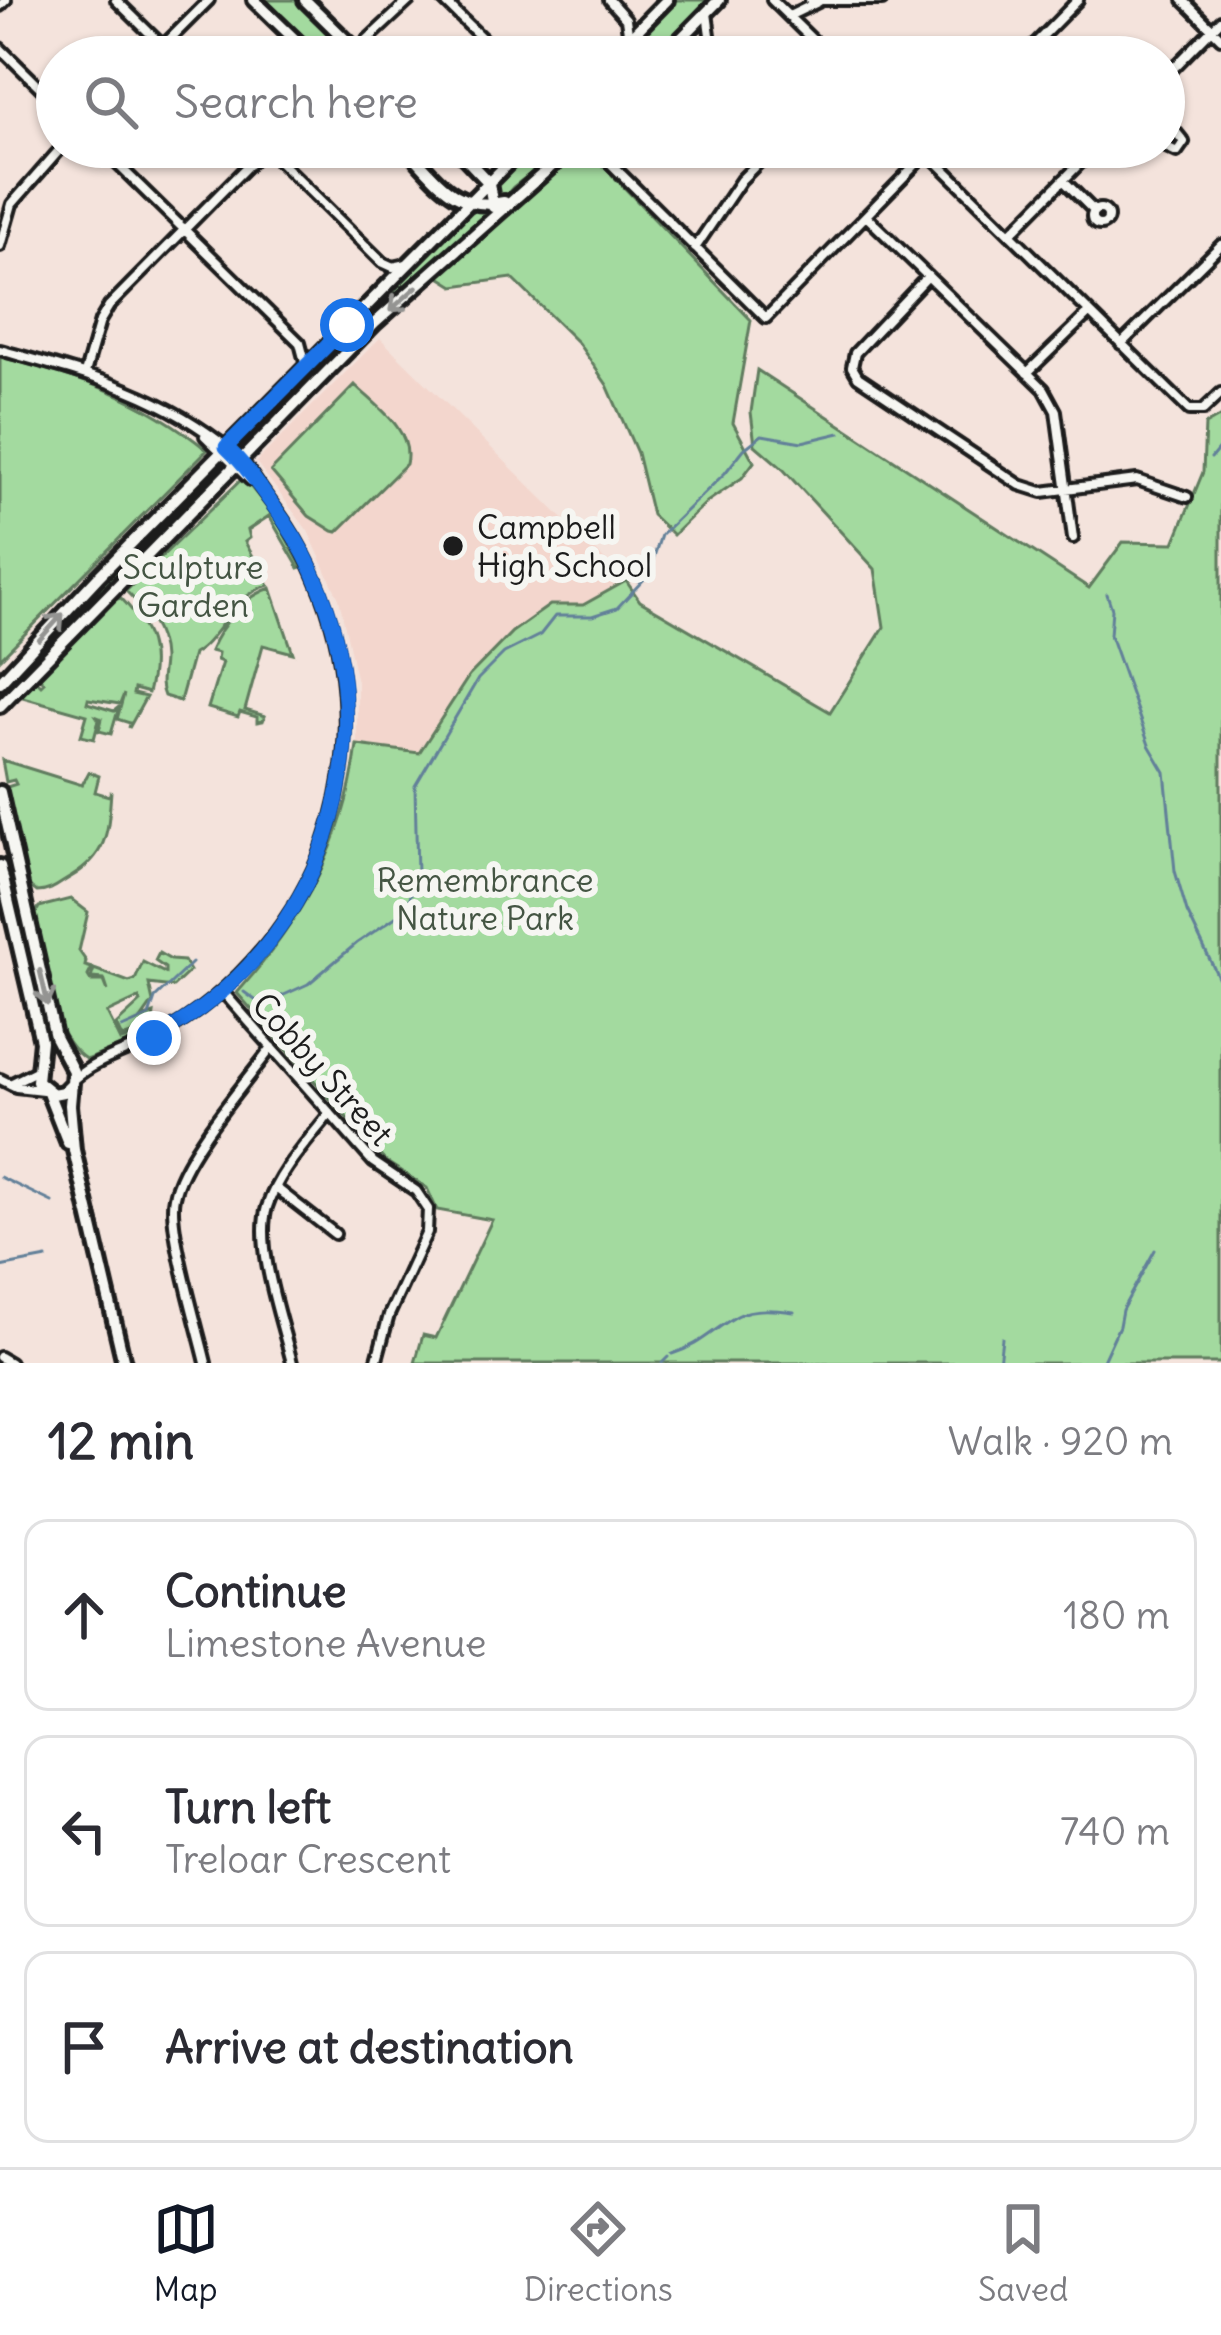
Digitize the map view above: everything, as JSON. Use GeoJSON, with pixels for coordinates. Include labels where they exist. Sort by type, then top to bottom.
{"type":"FeatureCollection","features":[{"type":"Feature","properties":{"kind":"main road"},"geometry":{"type":"LineString","coordinates":[[254,0],[291,36]]}},
{"type":"Feature","properties":{"kind":"main road"},"geometry":{"type":"LineString","coordinates":[[305,0],[340,36]]}},
{"type":"Feature","properties":{"kind":"main road"},"geometry":{"type":"LineString","coordinates":[[632,36],[667,0]]}},
{"type":"Feature","properties":{"kind":"main road"},"geometry":{"type":"LineString","coordinates":[[684,36],[719,0]]}},
{"type":"Feature","properties":{"kind":"main road"},"geometry":{"type":"LineString","coordinates":[[426,168],[469,203],[508,201]]}},
{"type":"Feature","properties":{"kind":"main road"},"geometry":{"type":"LineString","coordinates":[[475,168],[489,183],[494,204],[484,226]]}},
{"type":"Feature","properties":{"kind":"main road"},"geometry":{"type":"LineString","coordinates":[[0,682],[503,168]]}},
{"type":"Feature","properties":{"kind":"main road"},"geometry":{"type":"LineString","coordinates":[[0,706],[375,323],[547,168]]}},
{"type":"Feature","properties":{"kind":"main road"},"geometry":{"type":"LineString","coordinates":[[451,192],[453,220]]}},
{"type":"Feature","properties":{"kind":"main road"},"geometry":{"type":"LineString","coordinates":[[0,792],[52,1026],[68,1062],[70,1122],[80,1180],[124,1363]]}},
{"type":"Feature","properties":{"kind":"main road"},"geometry":{"type":"LineString","coordinates":[[0,866],[40,1036],[37,1069],[80,1180]]}},
{"type":"Feature","properties":{"kind":"main road"},"geometry":{"type":"LineString","coordinates":[[37,1069],[53,1056],[68,1062]]}},
{"type":"Feature","properties":{"kind":"main road"},"geometry":{"type":"LineString","coordinates":[[45,1091],[60,1093],[72,1082]]}},
{"type":"Feature","properties":{"kind":"street"},"geometry":{"type":"LineString","coordinates":[[116,0],[153,36]]}},
{"type":"Feature","properties":{"kind":"street"},"geometry":{"type":"LineString","coordinates":[[173,36],[208,0]]}},
{"type":"Feature","properties":{"kind":"street"},"geometry":{"type":"LineString","coordinates":[[375,36],[410,0]]}},
{"type":"Feature","properties":{"kind":"street"},"geometry":{"type":"LineString","coordinates":[[443,0],[480,36]]}},
{"type":"Feature","properties":{"kind":"street"},"geometry":{"type":"LineString","coordinates":[[609,0],[629,25],[629,36]]}},
{"type":"Feature","properties":{"kind":"street"},"geometry":{"type":"LineString","coordinates":[[772,0],[808,34]]}},
{"type":"Feature","properties":{"kind":"street"},"geometry":{"type":"LineString","coordinates":[[789,16],[814,2],[882,0]]}},
{"type":"Feature","properties":{"kind":"street"},"geometry":{"type":"LineString","coordinates":[[1043,36],[1078,0]]}},
{"type":"Feature","properties":{"kind":"street"},"geometry":{"type":"LineString","coordinates":[[1183,0],[1221,38]]}},
{"type":"Feature","properties":{"kind":"street"},"geometry":{"type":"LineString","coordinates":[[808,34],[804,19],[814,2]]}},
{"type":"Feature","properties":{"kind":"street"},"geometry":{"type":"LineString","coordinates":[[620,11],[636,20],[650,17]]}},
{"type":"Feature","properties":{"kind":"street"},"geometry":{"type":"LineString","coordinates":[[707,13],[710,36]]}},
{"type":"Feature","properties":{"kind":"street"},"geometry":{"type":"LineString","coordinates":[[1185,57],[1221,20]]}},
{"type":"Feature","properties":{"kind":"street"},"geometry":{"type":"LineString","coordinates":[[0,52],[36,83]]}},
{"type":"Feature","properties":{"kind":"street"},"geometry":{"type":"LineString","coordinates":[[0,247],[12,204],[44,168]]}},
{"type":"Feature","properties":{"kind":"street"},"geometry":{"type":"LineString","coordinates":[[122,168],[300,343],[326,346]]}},
{"type":"Feature","properties":{"kind":"street"},"geometry":{"type":"LineString","coordinates":[[85,374],[109,306],[245,168]]}},
{"type":"Feature","properties":{"kind":"street"},"geometry":{"type":"LineString","coordinates":[[287,168],[382,262],[393,267],[407,264]]}},
{"type":"Feature","properties":{"kind":"street"},"geometry":{"type":"LineString","coordinates":[[613,168],[766,318],[910,168]]}},
{"type":"Feature","properties":{"kind":"street"},"geometry":{"type":"LineString","coordinates":[[695,248],[753,168]]}},
{"type":"Feature","properties":{"kind":"street"},"geometry":{"type":"LineString","coordinates":[[945,168],[1189,410],[1203,410],[1221,393]]}},
{"type":"Feature","properties":{"kind":"street"},"geometry":{"type":"LineString","coordinates":[[1010,234],[1075,168]]}},
{"type":"Feature","properties":{"kind":"street"},"geometry":{"type":"LineString","coordinates":[[1063,180],[1094,211]]}},
{"type":"Feature","properties":{"kind":"street"},"geometry":{"type":"LineString","coordinates":[[866,216],[1043,389],[1056,411],[1073,538]]}},
{"type":"Feature","properties":{"kind":"street"},"geometry":{"type":"LineString","coordinates":[[1121,344],[1221,244]]}},
{"type":"Feature","properties":{"kind":"street"},"geometry":{"type":"LineString","coordinates":[[382,262],[386,286]]}},
{"type":"Feature","properties":{"kind":"street"},"geometry":{"type":"LineString","coordinates":[[928,276],[854,353],[854,373],[1019,485],[1042,492],[1138,481],[1187,497]]}},
{"type":"Feature","properties":{"kind":"street"},"geometry":{"type":"LineString","coordinates":[[1027,373],[1089,313]]}},
{"type":"Feature","properties":{"kind":"street"},"geometry":{"type":"LineString","coordinates":[[300,343],[305,368]]}},
{"type":"Feature","properties":{"kind":"street"},"geometry":{"type":"LineString","coordinates":[[0,350],[128,387],[201,432],[238,464],[291,532],[320,590],[338,655],[346,732],[335,814],[319,860],[268,943],[222,991],[160,1035],[92,1064],[72,1082]]}},
{"type":"Feature","properties":{"kind":"street","name":"Cobby Street"},"geometry":{"type":"LineString","coordinates":[[222,991],[373,1162],[416,1191],[428,1209],[427,1232],[388,1315],[376,1363]]}},
{"type":"Feature","properties":{"kind":"street"},"geometry":{"type":"LineString","coordinates":[[206,1363],[174,1222],[174,1196],[188,1163],[272,1047]]}},
{"type":"Feature","properties":{"kind":"street"},"geometry":{"type":"LineString","coordinates":[[68,1062],[92,1064]]}},
{"type":"Feature","properties":{"kind":"street"},"geometry":{"type":"LineString","coordinates":[[4,1082],[19,1083],[37,1069]]}},
{"type":"Feature","properties":{"kind":"street"},"geometry":{"type":"LineString","coordinates":[[4,1082],[45,1091]]}},
{"type":"Feature","properties":{"kind":"street"},"geometry":{"type":"LineString","coordinates":[[292,1363],[264,1228],[266,1211],[276,1189],[330,1113]]}},
{"type":"Feature","properties":{"kind":"street"},"geometry":{"type":"LineString","coordinates":[[276,1189],[335,1234]]}},
{"type":"Feature","properties":{"kind":"street"},"geometry":{"type":"LineString","coordinates":[[0,1358],[10,1363]]}},
{"type":"Feature","properties":{"kind":"shaded area","name":"Campbell High School"},"geometry":{"type":"Polygon","coordinates":[[[380,338],[626,581],[583,605],[550,605],[469,676],[418,754],[357,745],[357,682],[339,599],[308,531],[256,462],[380,338]]]}},
{"type":"Feature","properties":{"kind":"green space"},"geometry":{"type":"Polygon","coordinates":[[[258,0],[300,0],[337,36],[294,36],[258,0]]]}},
{"type":"Feature","properties":{"kind":"green space"},"geometry":{"type":"Polygon","coordinates":[[[673,0],[715,0],[680,36],[638,36],[673,0]]]}},
{"type":"Feature","properties":{"kind":"green space"},"geometry":{"type":"Polygon","coordinates":[[[507,168],[538,168],[513,187],[478,228],[0,700],[0,685],[507,168]]]}},
{"type":"Feature","properties":{"kind":"green space"},"geometry":{"type":"Polygon","coordinates":[[[560,168],[605,168],[751,320],[733,423],[754,462],[742,478],[707,502],[673,535],[652,515],[637,453],[607,385],[578,343],[512,278],[454,286],[438,276],[560,168]]]}},
{"type":"Feature","properties":{"kind":"green space"},"geometry":{"type":"Polygon","coordinates":[[[0,357],[110,391],[159,416],[207,450],[0,659],[0,357]]]}},
{"type":"Feature","properties":{"kind":"green space","name":"Remembrance Nature Park"},"geometry":{"type":"Polygon","coordinates":[[[757,370],[1089,588],[1123,542],[1174,543],[1203,472],[1205,425],[1221,416],[1221,1363],[415,1363],[423,1335],[436,1338],[492,1220],[437,1210],[427,1188],[385,1161],[237,993],[281,937],[317,878],[342,815],[357,745],[419,753],[469,676],[512,632],[550,605],[583,605],[626,581],[640,601],[830,712],[884,627],[875,569],[755,445],[751,412],[757,370]]]}},
{"type":"Feature","properties":{"kind":"green space"},"geometry":{"type":"Polygon","coordinates":[[[355,385],[399,430],[406,464],[337,532],[309,516],[271,471],[355,385]]]}},
{"type":"Feature","properties":{"kind":"green space","name":"Sculpture Garden"},"geometry":{"type":"Polygon","coordinates":[[[243,478],[274,515],[302,567],[269,516],[248,530],[250,538],[245,542],[269,585],[245,598],[193,654],[180,701],[164,696],[156,629],[126,591],[243,478]]]}},
{"type":"Feature","properties":{"kind":"green space"},"geometry":{"type":"Polygon","coordinates":[[[271,588],[293,653],[263,645],[245,710],[265,716],[263,721],[208,708],[222,662],[217,660],[218,653],[210,651],[215,641],[243,605],[271,588]]]}},
{"type":"Feature","properties":{"kind":"green space"},"geometry":{"type":"Polygon","coordinates":[[[121,598],[150,641],[148,693],[134,689],[133,694],[146,697],[129,728],[130,723],[117,719],[124,694],[120,704],[88,699],[87,703],[114,711],[119,707],[111,734],[99,731],[102,719],[97,717],[94,739],[81,736],[87,715],[19,696],[36,680],[41,685],[44,682],[39,677],[113,600],[121,598]]]}},
{"type":"Feature","properties":{"kind":"green space"},"geometry":{"type":"Polygon","coordinates":[[[2,760],[82,785],[89,772],[99,776],[95,792],[109,796],[111,791],[100,850],[84,868],[51,889],[37,892],[28,885],[7,787],[16,784],[6,782],[2,760]]]}},
{"type":"Feature","properties":{"kind":"green space"},"geometry":{"type":"Polygon","coordinates":[[[71,899],[88,912],[79,951],[85,966],[92,968],[88,976],[91,981],[104,981],[108,991],[104,979],[91,978],[94,969],[129,982],[135,980],[143,962],[165,973],[155,961],[159,953],[184,961],[190,971],[173,987],[149,984],[153,1002],[142,1018],[154,1014],[152,1028],[122,1038],[116,1025],[141,1002],[139,998],[107,1013],[121,1041],[154,1032],[87,1060],[63,1034],[55,1016],[34,917],[39,907],[71,899]]]}},
{"type":"Feature","properties":{"kind":"waterway"},"geometry":{"type":"LineString","coordinates":[[244,992],[262,1005],[308,984],[406,910],[417,875],[415,786],[478,679],[504,653],[540,635],[555,616],[592,616],[617,608],[648,575],[661,535],[762,435],[802,442],[840,433]]}},
{"type":"Feature","properties":{"kind":"waterway"},"geometry":{"type":"LineString","coordinates":[[1211,458],[1221,446]]}},
{"type":"Feature","properties":{"kind":"waterway"},"geometry":{"type":"LineString","coordinates":[[1107,594],[1112,609],[1110,635],[1149,745],[1165,772],[1175,871],[1187,912],[1221,983]]}},
{"type":"Feature","properties":{"kind":"waterway"},"geometry":{"type":"LineString","coordinates":[[122,1028],[149,1016],[155,998],[192,963]]}},
{"type":"Feature","properties":{"kind":"waterway"},"geometry":{"type":"LineString","coordinates":[[0,1177],[52,1202]]}},
{"type":"Feature","properties":{"kind":"waterway"},"geometry":{"type":"LineString","coordinates":[[1102,1363],[1122,1310],[1155,1250]]}},
{"type":"Feature","properties":{"kind":"waterway"},"geometry":{"type":"LineString","coordinates":[[0,1267],[47,1258]]}},
{"type":"Feature","properties":{"kind":"waterway"},"geometry":{"type":"LineString","coordinates":[[672,1354],[743,1313],[794,1312]]}},
{"type":"Feature","properties":{"kind":"waterway"},"geometry":{"type":"LineString","coordinates":[[999,1363],[1002,1338]]}},
{"type":"Feature","properties":{"kind":"waterway"},"geometry":{"type":"LineString","coordinates":[[662,1363],[668,1357]]}},
{"type":"Feature","properties":{"kind":"place","name":"Campbell High School"},"geometry":{"type":"Point","coordinates":[453,546]}},
{"type":"Feature","properties":{"kind":"route"},"geometry":{"type":"LineString","coordinates":[[154,1038],[222,991],[268,943],[306,888],[335,814],[346,753],[345,711],[329,617],[291,532],[241,460],[226,447],[347,325]]}}]}
